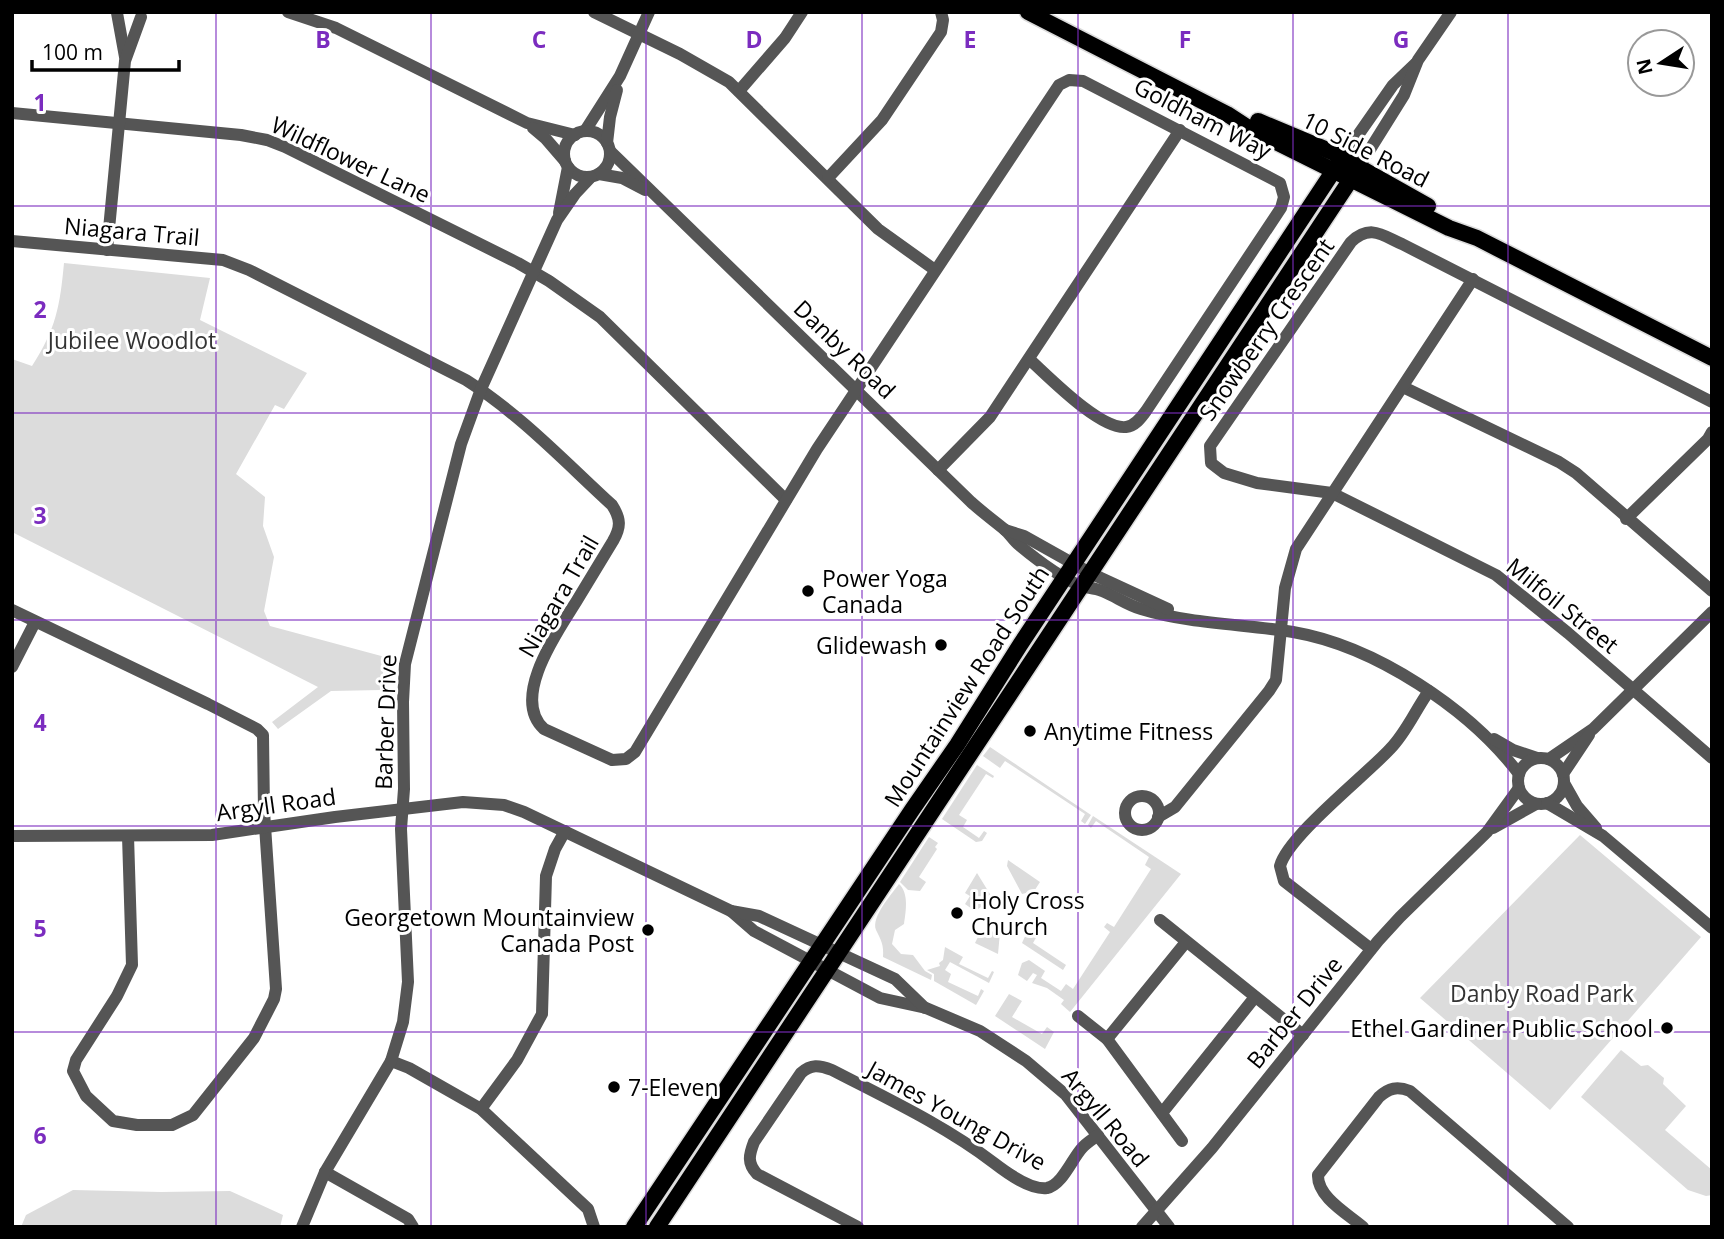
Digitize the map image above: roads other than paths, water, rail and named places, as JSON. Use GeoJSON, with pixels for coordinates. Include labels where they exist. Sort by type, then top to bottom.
{"type":"FeatureCollection","features":[{"type":"Feature","properties":{"kind":"main road","name":"10 Side Road"},"geometry":{"type":"LineString","coordinates":[[1028,12],[1227,114],[1253,120],[1453,220],[1477,238],[1712,358]]}},
{"type":"Feature","properties":{"kind":"main road","name":"Mountainview Road South"},"geometry":{"type":"LineString","coordinates":[[634,1227],[957,745],[1338,164]]}},
{"type":"Feature","properties":{"kind":"main road","name":"Mountainview Road South"},"geometry":{"type":"LineString","coordinates":[[657,1227],[1355,173]]}},
{"type":"Feature","properties":{"kind":"street"},"geometry":{"type":"LineString","coordinates":[[288,12],[336,28],[527,123],[546,139],[578,175],[595,176],[608,164],[610,117],[620,76]]}},
{"type":"Feature","properties":{"kind":"street"},"geometry":{"type":"LineString","coordinates":[[594,12],[718,74],[878,229],[935,270]]}},
{"type":"Feature","properties":{"kind":"street"},"geometry":{"type":"LineString","coordinates":[[567,164],[567,144],[580,133],[620,76],[649,12]]}},
{"type":"Feature","properties":{"kind":"street"},"geometry":{"type":"LineString","coordinates":[[738,91],[785,38],[802,12]]}},
{"type":"Feature","properties":{"kind":"street"},"geometry":{"type":"LineString","coordinates":[[828,178],[882,120],[941,32],[941,12]]}},
{"type":"Feature","properties":{"kind":"street"},"geometry":{"type":"LineString","coordinates":[[1355,173],[1404,95],[1418,61],[1451,12]]}},
{"type":"Feature","properties":{"kind":"street"},"geometry":{"type":"LineString","coordinates":[[116,13],[128,18],[144,15]]}},
{"type":"Feature","properties":{"kind":"street"},"geometry":{"type":"LineString","coordinates":[[107,250],[125,61],[116,13]]}},
{"type":"Feature","properties":{"kind":"street"},"geometry":{"type":"LineString","coordinates":[[125,61],[144,15]]}},
{"type":"Feature","properties":{"kind":"street"},"geometry":{"type":"LineString","coordinates":[[1338,164],[1393,85],[1418,61]]}},
{"type":"Feature","properties":{"kind":"street","name":"Goldham Way"},"geometry":{"type":"LineString","coordinates":[[856,389],[1055,90],[1064,81],[1083,81],[1280,183],[1283,203],[1146,411],[1133,425],[1119,427],[1090,412],[1029,359]]}},
{"type":"Feature","properties":{"kind":"street","name":"Wildflower Lane"},"geometry":{"type":"LineString","coordinates":[[12,113],[241,135],[276,143],[534,272],[600,317],[786,500]]}},
{"type":"Feature","properties":{"kind":"street"},"geometry":{"type":"LineString","coordinates":[[527,123],[598,134],[609,147]]}},
{"type":"Feature","properties":{"kind":"street"},"geometry":{"type":"LineString","coordinates":[[938,470],[990,417],[1180,130]]}},
{"type":"Feature","properties":{"kind":"street","name":"Danby Road"},"geometry":{"type":"LineString","coordinates":[[609,147],[657,197],[989,519],[1005,530],[1024,536],[1069,571],[1086,580],[1198,621],[1316,637],[1347,648],[1429,691],[1479,730],[1519,774]]}},
{"type":"Feature","properties":{"kind":"street","name":"Barber Drive"},"geometry":{"type":"LineString","coordinates":[[557,220],[567,164]]}},
{"type":"Feature","properties":{"kind":"street","name":"Danby Road"},"geometry":{"type":"LineString","coordinates":[[595,176],[622,178],[657,197]]}},
{"type":"Feature","properties":{"kind":"street","name":"Barber Drive"},"geometry":{"type":"LineString","coordinates":[[302,1227],[325,1172],[391,1061],[403,1022],[408,982],[401,829],[402,702],[407,650],[461,444],[481,389],[557,220],[575,194],[595,176]]}},
{"type":"Feature","properties":{"kind":"street","name":"Snowberry Crescent"},"geometry":{"type":"LineString","coordinates":[[1332,494],[1257,483],[1224,473],[1211,463],[1210,446],[1351,242],[1359,235],[1376,232],[1712,402]]}},
{"type":"Feature","properties":{"kind":"street","name":"Niagara Trail"},"geometry":{"type":"LineString","coordinates":[[12,241],[223,260],[249,270],[466,380],[518,417],[612,505],[620,521],[613,541],[543,659],[533,699],[537,723],[544,729],[612,760],[626,759],[635,752],[856,389]]}},
{"type":"Feature","properties":{"kind":"street"},"geometry":{"type":"LineString","coordinates":[[1158,817],[1175,807],[1276,680],[1285,588],[1292,557],[1303,536],[1473,279]]}},
{"type":"Feature","properties":{"kind":"street"},"geometry":{"type":"LineString","coordinates":[[1403,387],[1559,462],[1576,473],[1712,591]]}},
{"type":"Feature","properties":{"kind":"street"},"geometry":{"type":"LineString","coordinates":[[1626,519],[1712,432]]}},
{"type":"Feature","properties":{"kind":"street","name":"Milfoil Street"},"geometry":{"type":"LineString","coordinates":[[1332,494],[1496,575],[1568,633],[1712,758]]}},
{"type":"Feature","properties":{"kind":"street"},"geometry":{"type":"LineString","coordinates":[[12,610],[257,729],[263,735],[264,827],[276,989],[274,999],[254,1038],[194,1115],[172,1125],[137,1125],[113,1121],[86,1096],[73,1071],[76,1060],[117,996],[132,965],[128,836]]}},
{"type":"Feature","properties":{"kind":"street"},"geometry":{"type":"LineString","coordinates":[[1603,836],[1524,796],[1519,788],[1519,774],[1528,762],[1543,759],[1593,729],[1712,612]]}},
{"type":"Feature","properties":{"kind":"street"},"geometry":{"type":"LineString","coordinates":[[12,667],[35,622]]}},
{"type":"Feature","properties":{"kind":"street"},"geometry":{"type":"LineString","coordinates":[[1371,949],[1284,881],[1280,866],[1285,855],[1320,816],[1392,748],[1429,691]]}},
{"type":"Feature","properties":{"kind":"street"},"geometry":{"type":"LineString","coordinates":[[1541,804],[1557,798],[1564,779],[1593,729]]}},
{"type":"Feature","properties":{"kind":"street","name":"Danby Road"},"geometry":{"type":"LineString","coordinates":[[1479,730],[1513,750],[1543,759]]}},
{"type":"Feature","properties":{"kind":"street"},"geometry":{"type":"LineString","coordinates":[[1543,759],[1559,767],[1577,806],[1603,836],[1712,929]]}},
{"type":"Feature","properties":{"kind":"street","name":"Barber Drive"},"geometry":{"type":"LineString","coordinates":[[1142,1227],[1212,1148],[1371,949],[1400,916],[1487,832],[1519,788]]}},
{"type":"Feature","properties":{"kind":"street","name":"Argyll Road"},"geometry":{"type":"LineString","coordinates":[[12,836],[205,835],[463,802],[484,802],[524,812],[731,911],[754,931],[880,998],[926,1008],[980,1031],[1026,1061],[1066,1095],[1169,1227]]}},
{"type":"Feature","properties":{"kind":"street","name":"Barber Drive"},"geometry":{"type":"LineString","coordinates":[[1487,832],[1541,804]]}},
{"type":"Feature","properties":{"kind":"street"},"geometry":{"type":"LineString","coordinates":[[481,1109],[517,1060],[542,1014],[546,876],[555,849],[565,831]]}},
{"type":"Feature","properties":{"kind":"street","name":"Argyll Road"},"geometry":{"type":"LineString","coordinates":[[731,911],[760,916],[895,979],[926,1008]]}},
{"type":"Feature","properties":{"kind":"street"},"geometry":{"type":"LineString","coordinates":[[1160,920],[1303,1035]]}},
{"type":"Feature","properties":{"kind":"street"},"geometry":{"type":"LineString","coordinates":[[1107,1039],[1186,942]]}},
{"type":"Feature","properties":{"kind":"street"},"geometry":{"type":"LineString","coordinates":[[1162,1113],[1255,997]]}},
{"type":"Feature","properties":{"kind":"street"},"geometry":{"type":"LineString","coordinates":[[1078,1016],[1107,1039],[1182,1141]]}},
{"type":"Feature","properties":{"kind":"street"},"geometry":{"type":"LineString","coordinates":[[391,1061],[409,1068],[481,1109],[589,1209],[594,1227]]}},
{"type":"Feature","properties":{"kind":"street","name":"James Young Drive"},"geometry":{"type":"LineString","coordinates":[[858,1227],[757,1174],[749,1163],[754,1142],[801,1073],[811,1066],[832,1070],[917,1114],[956,1135],[999,1167],[1037,1187],[1047,1188],[1058,1181],[1082,1149],[1098,1135]]}},
{"type":"Feature","properties":{"kind":"street"},"geometry":{"type":"LineString","coordinates":[[1363,1227],[1325,1194],[1318,1182],[1318,1175],[1379,1097],[1388,1089],[1400,1088],[1410,1091],[1551,1221],[1568,1227]]}},
{"type":"Feature","properties":{"kind":"street"},"geometry":{"type":"LineString","coordinates":[[325,1172],[408,1219],[413,1227]]}},
{"type":"Feature","properties":{"kind":"place","name":"Power Yoga Canada"},"geometry":{"type":"Point","coordinates":[808,591]}},
{"type":"Feature","properties":{"kind":"place","name":"Glidewash"},"geometry":{"type":"Point","coordinates":[941,645]}},
{"type":"Feature","properties":{"kind":"place","name":"Anytime Fitness"},"geometry":{"type":"Point","coordinates":[1030,731]}},
{"type":"Feature","properties":{"kind":"place","name":"Holy Cross Church"},"geometry":{"type":"Point","coordinates":[957,913]}},
{"type":"Feature","properties":{"kind":"place","name":"Georgetown Mountainview Canada Post"},"geometry":{"type":"Point","coordinates":[648,930]}},
{"type":"Feature","properties":{"kind":"place","name":"Ethel Gardiner Public School"},"geometry":{"type":"Point","coordinates":[1667,1028]}},
{"type":"Feature","properties":{"kind":"place","name":"7-Eleven"},"geometry":{"type":"Point","coordinates":[614,1087]}},
{"type":"Feature","properties":{"kind":"park label","name":"Jubilee Woodlot"},"geometry":{"type":"Point","coordinates":[132,340]}},
{"type":"Feature","properties":{"kind":"park label","name":"Danby Road Park"},"geometry":{"type":"Point","coordinates":[1542,993]}}]}
